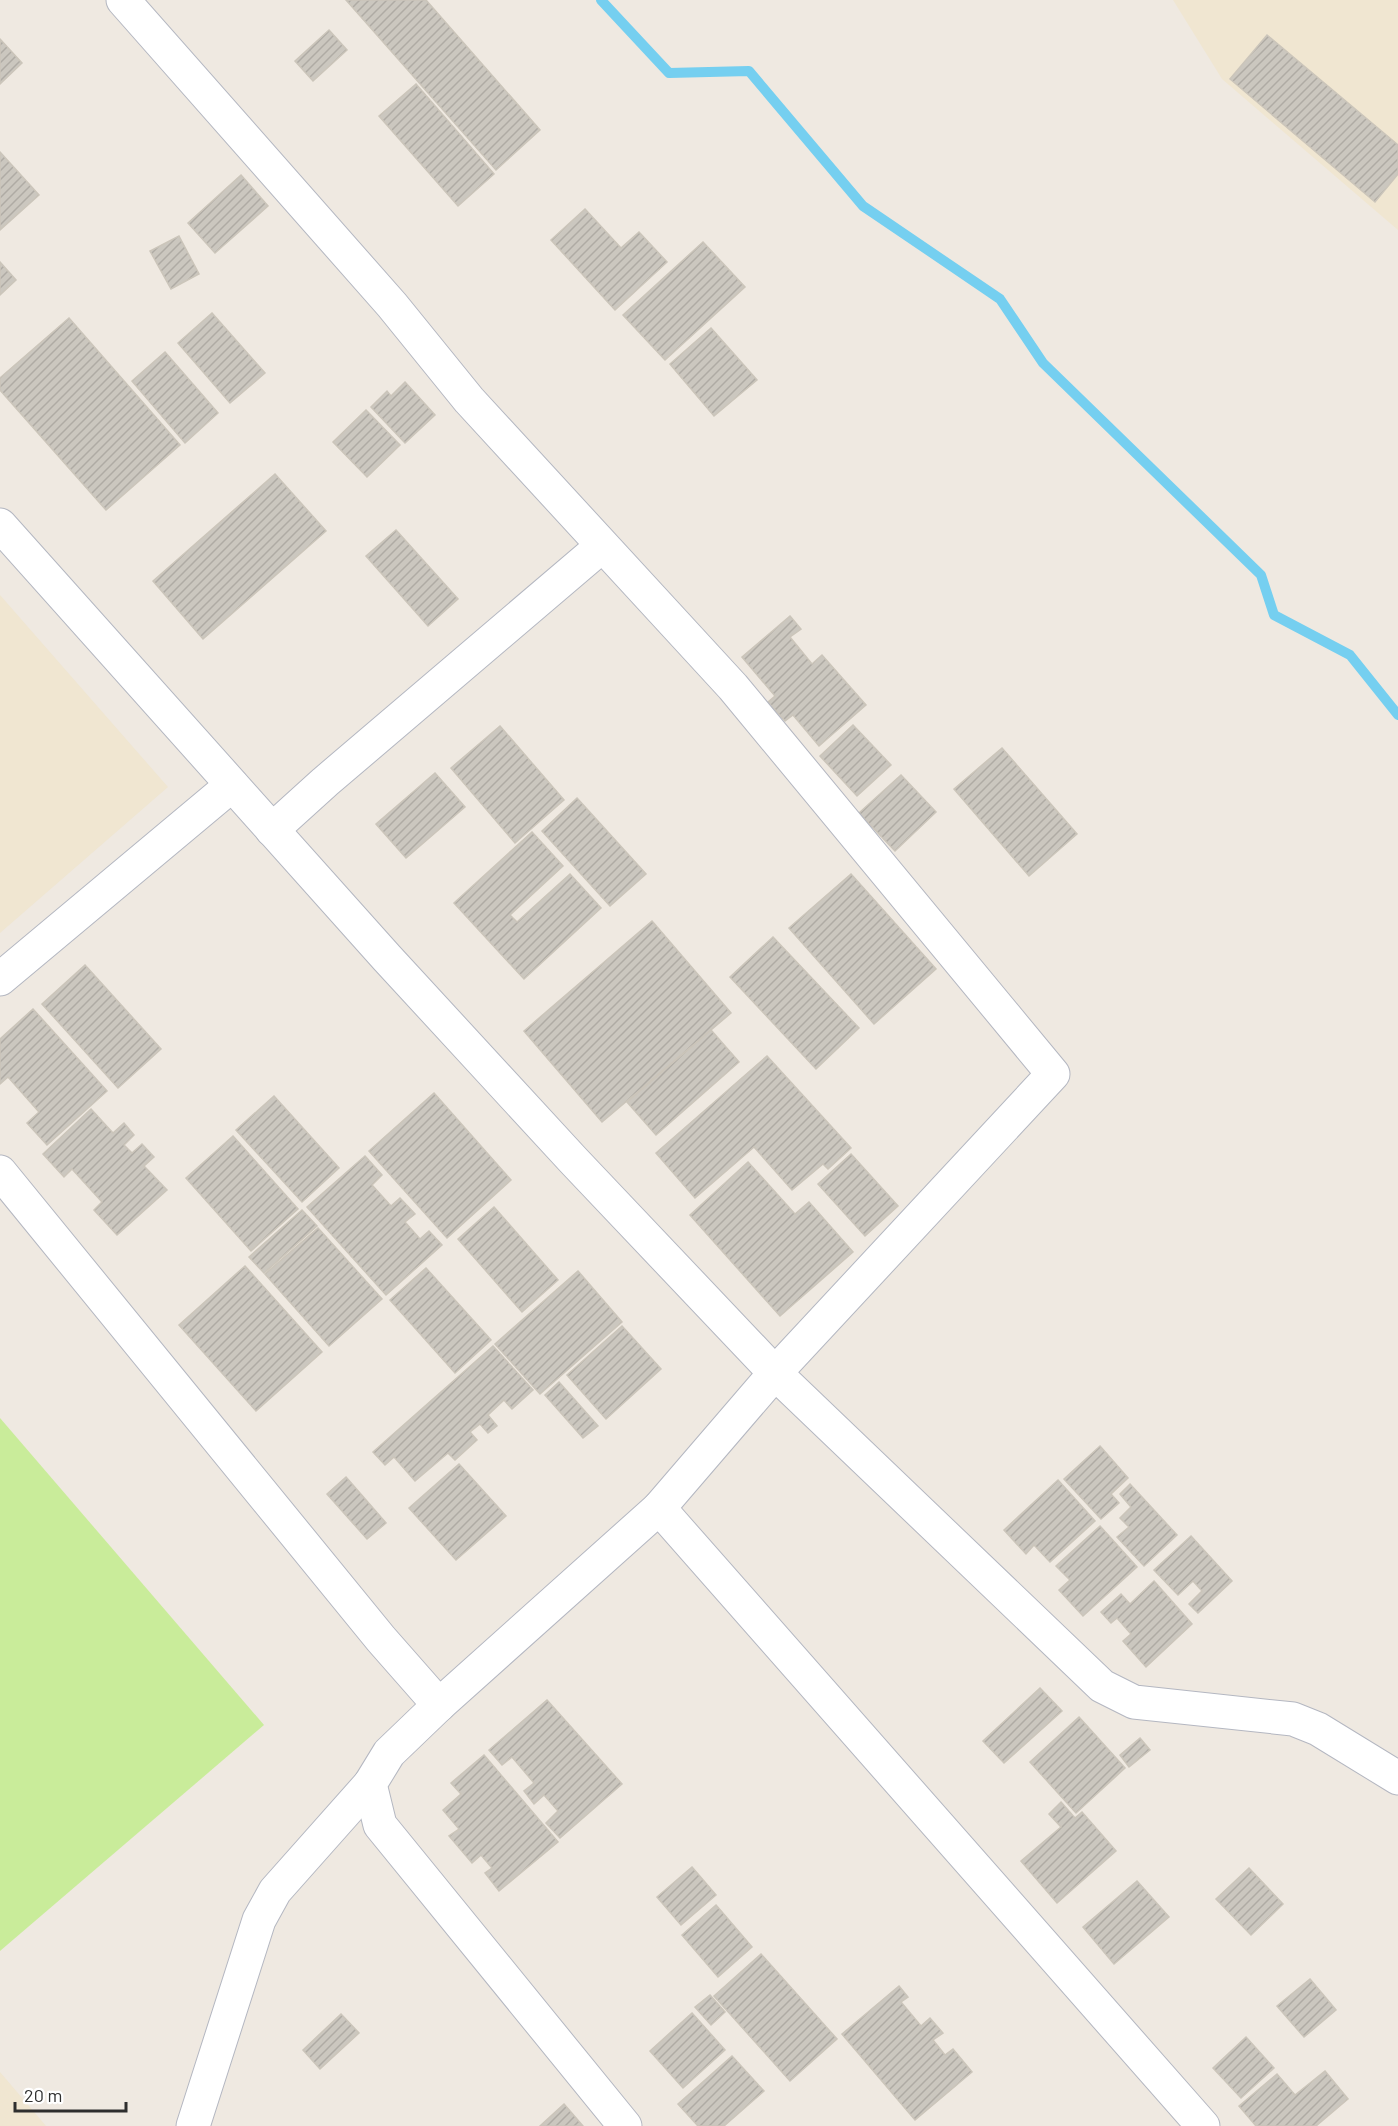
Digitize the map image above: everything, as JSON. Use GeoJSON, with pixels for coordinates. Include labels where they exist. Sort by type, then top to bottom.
{"type":"FeatureCollection","features":[{"type":"Feature","properties":{"kind":"street"},"geometry":{"type":"LineString","coordinates":[[123,0],[392,305],[469,400],[732,687],[1053,1074],[775,1374],[659,1508],[389,1753],[370,1784],[275,1891],[259,1920],[192,2126]]}},
{"type":"Feature","properties":{"kind":"street"},"geometry":{"type":"LineString","coordinates":[[0,525],[387,958],[775,1374],[1102,1686],[1134,1702],[1293,1719],[1318,1729],[1398,1778]]}},
{"type":"Feature","properties":{"kind":"street"},"geometry":{"type":"LineString","coordinates":[[272,830],[325,782],[602,546]]}},
{"type":"Feature","properties":{"kind":"street"},"geometry":{"type":"LineString","coordinates":[[0,979],[232,785]]}},
{"type":"Feature","properties":{"kind":"street"},"geometry":{"type":"LineString","coordinates":[[0,1172],[381,1639],[440,1705]]}},
{"type":"Feature","properties":{"kind":"street"},"geometry":{"type":"LineString","coordinates":[[659,1508],[1203,2126]]}},
{"type":"Feature","properties":{"kind":"street"},"geometry":{"type":"LineString","coordinates":[[370,1784],[380,1825],[625,2126]]}},
{"type":"Feature","properties":{"kind":"shaded area"},"geometry":{"type":"Polygon","coordinates":[[[1173,0],[1398,0],[1398,230],[1222,79],[1173,0]]]}},
{"type":"Feature","properties":{"kind":"shaded area"},"geometry":{"type":"Polygon","coordinates":[[[0,595],[168,787],[0,933],[0,595]]]}},
{"type":"Feature","properties":{"kind":"shaded area"},"geometry":{"type":"Polygon","coordinates":[[[0,2072],[46,2126],[0,2126],[0,2072]]]}},
{"type":"Feature","properties":{"kind":"green space"},"geometry":{"type":"Polygon","coordinates":[[[0,1418],[264,1725],[0,1951],[0,1418]]]}},
{"type":"Feature","properties":{"kind":"building"},"geometry":{"type":"Polygon","coordinates":[[[346,0],[426,0],[540,130],[496,170],[346,0]]]}},
{"type":"Feature","properties":{"kind":"building"},"geometry":{"type":"Polygon","coordinates":[[[329,30],[347,50],[313,81],[295,61],[329,30]]]}},
{"type":"Feature","properties":{"kind":"building"},"geometry":{"type":"Polygon","coordinates":[[[1267,35],[1398,145],[1398,174],[1375,202],[1230,79],[1267,35]]]}},
{"type":"Feature","properties":{"kind":"building"},"geometry":{"type":"Polygon","coordinates":[[[0,39],[22,63],[0,84],[0,39]]]}},
{"type":"Feature","properties":{"kind":"building"},"geometry":{"type":"Polygon","coordinates":[[[416,84],[494,174],[458,206],[379,116],[416,84]]]}},
{"type":"Feature","properties":{"kind":"building"},"geometry":{"type":"Polygon","coordinates":[[[0,152],[39,195],[0,230],[0,152]]]}},
{"type":"Feature","properties":{"kind":"building"},"geometry":{"type":"Polygon","coordinates":[[[241,175],[268,206],[215,253],[188,223],[241,175]]]}},
{"type":"Feature","properties":{"kind":"building"},"geometry":{"type":"Polygon","coordinates":[[[585,209],[621,248],[639,232],[667,262],[615,310],[551,240],[585,209]]]}},
{"type":"Feature","properties":{"kind":"building"},"geometry":{"type":"Polygon","coordinates":[[[179,236],[199,274],[171,289],[150,251],[179,236]]]}},
{"type":"Feature","properties":{"kind":"building"},"geometry":{"type":"Polygon","coordinates":[[[703,242],[745,287],[665,360],[623,315],[703,242]]]}},
{"type":"Feature","properties":{"kind":"building"},"geometry":{"type":"Polygon","coordinates":[[[0,262],[16,280],[0,295],[0,262]]]}},
{"type":"Feature","properties":{"kind":"building"},"geometry":{"type":"Polygon","coordinates":[[[212,313],[265,373],[230,403],[178,343],[212,313]]]}},
{"type":"Feature","properties":{"kind":"building"},"geometry":{"type":"Polygon","coordinates":[[[69,318],[180,445],[106,510],[0,390],[0,378],[69,318]]]}},
{"type":"Feature","properties":{"kind":"building"},"geometry":{"type":"Polygon","coordinates":[[[711,328],[757,380],[714,416],[670,364],[711,328]]]}},
{"type":"Feature","properties":{"kind":"building"},"geometry":{"type":"Polygon","coordinates":[[[165,352],[218,413],[185,443],[132,381],[165,352]]]}},
{"type":"Feature","properties":{"kind":"building"},"geometry":{"type":"Polygon","coordinates":[[[405,382],[435,415],[405,443],[371,407],[387,391],[391,396],[405,382]]]}},
{"type":"Feature","properties":{"kind":"building"},"geometry":{"type":"Polygon","coordinates":[[[366,410],[400,445],[367,477],[333,442],[366,410]]]}},
{"type":"Feature","properties":{"kind":"building"},"geometry":{"type":"Polygon","coordinates":[[[275,474],[326,531],[203,639],[153,581],[275,474]]]}},
{"type":"Feature","properties":{"kind":"building"},"geometry":{"type":"Polygon","coordinates":[[[396,530],[458,599],[428,626],[366,556],[396,530]]]}},
{"type":"Feature","properties":{"kind":"building"},"geometry":{"type":"Polygon","coordinates":[[[790,616],[801,629],[790,637],[812,664],[822,655],[866,705],[819,746],[793,715],[785,721],[768,702],[775,696],[742,657],[790,616]]]}},
{"type":"Feature","properties":{"kind":"building"},"geometry":{"type":"Polygon","coordinates":[[[853,725],[891,765],[857,796],[820,756],[853,725]]]}},
{"type":"Feature","properties":{"kind":"building"},"geometry":{"type":"Polygon","coordinates":[[[500,726],[564,800],[515,843],[451,768],[500,726]]]}},
{"type":"Feature","properties":{"kind":"building"},"geometry":{"type":"Polygon","coordinates":[[[1002,748],[1077,834],[1029,876],[954,789],[1002,748]]]}},
{"type":"Feature","properties":{"kind":"building"},"geometry":{"type":"Polygon","coordinates":[[[435,773],[465,807],[406,858],[376,824],[435,773]]]}},
{"type":"Feature","properties":{"kind":"building"},"geometry":{"type":"Polygon","coordinates":[[[901,775],[936,812],[895,851],[859,813],[901,775]]]}},
{"type":"Feature","properties":{"kind":"building"},"geometry":{"type":"Polygon","coordinates":[[[577,798],[646,874],[610,906],[542,831],[577,798]]]}},
{"type":"Feature","properties":{"kind":"building"},"geometry":{"type":"Polygon","coordinates":[[[532,832],[563,866],[510,915],[517,922],[570,874],[601,908],[524,979],[454,903],[532,832]]]}},
{"type":"Feature","properties":{"kind":"building"},"geometry":{"type":"Polygon","coordinates":[[[851,874],[936,969],[874,1024],[789,928],[851,874]]]}},
{"type":"Feature","properties":{"kind":"building"},"geometry":{"type":"Polygon","coordinates":[[[652,921],[731,1013],[602,1122],[524,1031],[652,921]]]}},
{"type":"Feature","properties":{"kind":"building"},"geometry":{"type":"Polygon","coordinates":[[[773,937],[859,1028],[816,1069],[730,977],[773,937]]]}},
{"type":"Feature","properties":{"kind":"building"},"geometry":{"type":"Polygon","coordinates":[[[85,965],[161,1049],[118,1088],[42,1004],[85,965]]]}},
{"type":"Feature","properties":{"kind":"building"},"geometry":{"type":"Polygon","coordinates":[[[33,1009],[107,1091],[47,1145],[27,1123],[39,1112],[8,1077],[0,1084],[0,1039],[33,1009]]]}},
{"type":"Feature","properties":{"kind":"building"},"geometry":{"type":"Polygon","coordinates":[[[711,1030],[739,1062],[656,1135],[627,1102],[711,1030]]]}},
{"type":"Feature","properties":{"kind":"building"},"geometry":{"type":"Polygon","coordinates":[[[767,1056],[851,1148],[828,1169],[823,1164],[792,1190],[754,1147],[695,1198],[656,1153],[767,1056]]]}},
{"type":"Feature","properties":{"kind":"building"},"geometry":{"type":"Polygon","coordinates":[[[434,1093],[511,1180],[447,1238],[369,1151],[434,1093]]]}},
{"type":"Feature","properties":{"kind":"building"},"geometry":{"type":"Polygon","coordinates":[[[274,1096],[339,1168],[302,1202],[236,1130],[274,1096]]]}},
{"type":"Feature","properties":{"kind":"building"},"geometry":{"type":"Polygon","coordinates":[[[91,1109],[113,1133],[124,1123],[134,1135],[124,1145],[132,1153],[142,1144],[154,1157],[144,1166],[167,1190],[117,1235],[94,1210],[102,1202],[72,1169],[64,1177],[43,1154],[91,1109]]]}},
{"type":"Feature","properties":{"kind":"building"},"geometry":{"type":"Polygon","coordinates":[[[233,1136],[298,1209],[251,1251],[186,1178],[233,1136]]]}},
{"type":"Feature","properties":{"kind":"building"},"geometry":{"type":"Polygon","coordinates":[[[851,1154],[898,1206],[865,1236],[818,1184],[851,1154]]]}},
{"type":"Feature","properties":{"kind":"building"},"geometry":{"type":"Polygon","coordinates":[[[365,1156],[382,1175],[372,1185],[391,1206],[400,1198],[415,1214],[405,1222],[420,1239],[429,1231],[442,1245],[386,1295],[307,1207],[365,1156]]]}},
{"type":"Feature","properties":{"kind":"building"},"geometry":{"type":"Polygon","coordinates":[[[748,1162],[795,1214],[809,1202],[853,1252],[780,1316],[690,1215],[748,1162]]]}},
{"type":"Feature","properties":{"kind":"building"},"geometry":{"type":"Polygon","coordinates":[[[494,1207],[558,1280],[522,1312],[458,1239],[494,1207]]]}},
{"type":"Feature","properties":{"kind":"building"},"geometry":{"type":"Polygon","coordinates":[[[302,1210],[317,1226],[264,1273],[249,1257],[302,1210]]]}},
{"type":"Feature","properties":{"kind":"building"},"geometry":{"type":"Polygon","coordinates":[[[318,1228],[382,1299],[329,1346],[265,1274],[318,1228]]]}},
{"type":"Feature","properties":{"kind":"building"},"geometry":{"type":"Polygon","coordinates":[[[245,1266],[322,1352],[256,1411],[179,1325],[245,1266]]]}},
{"type":"Feature","properties":{"kind":"building"},"geometry":{"type":"Polygon","coordinates":[[[426,1268],[491,1340],[455,1373],[390,1300],[426,1268]]]}},
{"type":"Feature","properties":{"kind":"building"},"geometry":{"type":"Polygon","coordinates":[[[578,1271],[622,1322],[540,1394],[495,1344],[578,1271]]]}},
{"type":"Feature","properties":{"kind":"building"},"geometry":{"type":"Polygon","coordinates":[[[622,1326],[661,1369],[606,1419],[567,1375],[622,1326]]]}},
{"type":"Feature","properties":{"kind":"building"},"geometry":{"type":"Polygon","coordinates":[[[493,1346],[533,1390],[512,1409],[504,1400],[488,1415],[497,1426],[488,1433],[480,1424],[470,1432],[477,1440],[455,1460],[448,1453],[415,1481],[394,1457],[385,1465],[373,1452],[493,1346]]]}},
{"type":"Feature","properties":{"kind":"building"},"geometry":{"type":"Polygon","coordinates":[[[559,1382],[598,1426],[583,1438],[545,1395],[559,1382]]]}},
{"type":"Feature","properties":{"kind":"building"},"geometry":{"type":"Polygon","coordinates":[[[1100,1446],[1128,1478],[1111,1494],[1119,1503],[1101,1519],[1064,1479],[1100,1446]]]}},
{"type":"Feature","properties":{"kind":"building"},"geometry":{"type":"Polygon","coordinates":[[[459,1464],[506,1516],[456,1560],[409,1508],[459,1464]]]}},
{"type":"Feature","properties":{"kind":"building"},"geometry":{"type":"Polygon","coordinates":[[[346,1477],[386,1523],[367,1539],[327,1494],[346,1477]]]}},
{"type":"Feature","properties":{"kind":"building"},"geometry":{"type":"Polygon","coordinates":[[[1058,1480],[1095,1521],[1050,1562],[1034,1545],[1026,1554],[1004,1530],[1058,1480]]]}},
{"type":"Feature","properties":{"kind":"building"},"geometry":{"type":"Polygon","coordinates":[[[1130,1484],[1177,1535],[1144,1566],[1117,1537],[1129,1527],[1120,1518],[1131,1507],[1120,1494],[1130,1484]]]}},
{"type":"Feature","properties":{"kind":"building"},"geometry":{"type":"Polygon","coordinates":[[[1100,1526],[1137,1567],[1083,1616],[1059,1590],[1070,1580],[1056,1566],[1100,1526]]]}},
{"type":"Feature","properties":{"kind":"building"},"geometry":{"type":"Polygon","coordinates":[[[1191,1536],[1232,1581],[1198,1613],[1189,1604],[1202,1591],[1193,1581],[1178,1595],[1154,1570],[1191,1536]]]}},
{"type":"Feature","properties":{"kind":"building"},"geometry":{"type":"Polygon","coordinates":[[[1154,1581],[1192,1624],[1146,1667],[1123,1641],[1131,1634],[1117,1618],[1111,1623],[1101,1612],[1121,1594],[1130,1604],[1154,1581]]]}},
{"type":"Feature","properties":{"kind":"building"},"geometry":{"type":"Polygon","coordinates":[[[1040,1688],[1062,1711],[1004,1763],[983,1741],[1040,1688]]]}},
{"type":"Feature","properties":{"kind":"building"},"geometry":{"type":"Polygon","coordinates":[[[547,1700],[622,1784],[560,1838],[546,1823],[558,1811],[544,1795],[534,1804],[524,1791],[534,1783],[512,1757],[502,1765],[489,1750],[547,1700]]]}},
{"type":"Feature","properties":{"kind":"building"},"geometry":{"type":"Polygon","coordinates":[[[1079,1717],[1125,1768],[1076,1813],[1030,1762],[1079,1717]]]}},
{"type":"Feature","properties":{"kind":"building"},"geometry":{"type":"Polygon","coordinates":[[[1140,1738],[1150,1750],[1129,1767],[1120,1755],[1140,1738]]]}},
{"type":"Feature","properties":{"kind":"building"},"geometry":{"type":"Polygon","coordinates":[[[484,1755],[558,1842],[499,1891],[485,1873],[492,1868],[481,1855],[472,1863],[449,1836],[459,1829],[443,1810],[461,1794],[451,1783],[484,1755]]]}},
{"type":"Feature","properties":{"kind":"building"},"geometry":{"type":"Polygon","coordinates":[[[1061,1802],[1075,1818],[1082,1812],[1116,1851],[1057,1903],[1021,1861],[1061,1827],[1049,1814],[1061,1802]]]}},
{"type":"Feature","properties":{"kind":"building"},"geometry":{"type":"Polygon","coordinates":[[[692,1867],[716,1895],[681,1925],[657,1897],[692,1867]]]}},
{"type":"Feature","properties":{"kind":"building"},"geometry":{"type":"Polygon","coordinates":[[[1249,1868],[1283,1904],[1251,1935],[1216,1899],[1249,1868]]]}},
{"type":"Feature","properties":{"kind":"building"},"geometry":{"type":"Polygon","coordinates":[[[1137,1881],[1169,1917],[1114,1964],[1083,1927],[1137,1881]]]}},
{"type":"Feature","properties":{"kind":"building"},"geometry":{"type":"Polygon","coordinates":[[[716,1905],[752,1947],[718,1977],[682,1935],[716,1905]]]}},
{"type":"Feature","properties":{"kind":"building"},"geometry":{"type":"Polygon","coordinates":[[[761,1954],[837,2039],[790,2081],[714,1996],[761,1954]]]}},
{"type":"Feature","properties":{"kind":"building"},"geometry":{"type":"Polygon","coordinates":[[[1310,1979],[1336,2010],[1304,2037],[1277,2006],[1310,1979]]]}},
{"type":"Feature","properties":{"kind":"building"},"geometry":{"type":"Polygon","coordinates":[[[899,1986],[908,1997],[901,2002],[921,2026],[930,2018],[943,2033],[933,2040],[945,2055],[953,2049],[972,2072],[915,2120],[842,2034],[899,1986]]]}},
{"type":"Feature","properties":{"kind":"building"},"geometry":{"type":"Polygon","coordinates":[[[710,1995],[725,2012],[711,2025],[695,2007],[710,1995]]]}},
{"type":"Feature","properties":{"kind":"building"},"geometry":{"type":"Polygon","coordinates":[[[692,2013],[725,2050],[683,2088],[650,2051],[692,2013]]]}},
{"type":"Feature","properties":{"kind":"building"},"geometry":{"type":"Polygon","coordinates":[[[341,2014],[359,2033],[320,2069],[303,2050],[341,2014]]]}},
{"type":"Feature","properties":{"kind":"building"},"geometry":{"type":"Polygon","coordinates":[[[1246,2037],[1274,2068],[1241,2098],[1213,2068],[1246,2037]]]}},
{"type":"Feature","properties":{"kind":"building"},"geometry":{"type":"Polygon","coordinates":[[[732,2056],[764,2091],[724,2126],[698,2126],[678,2104],[732,2056]]]}},
{"type":"Feature","properties":{"kind":"building"},"geometry":{"type":"Polygon","coordinates":[[[1325,2071],[1348,2099],[1316,2126],[1256,2126],[1239,2106],[1277,2074],[1295,2095],[1325,2071]]]}},
{"type":"Feature","properties":{"kind":"building"},"geometry":{"type":"Polygon","coordinates":[[[564,2104],[583,2126],[540,2126],[564,2104]]]}},
{"type":"Feature","properties":{"kind":"waterway"},"geometry":{"type":"LineString","coordinates":[[601,0],[669,73],[749,71],[863,206],[1000,299],[1043,363],[1261,575],[1274,615],[1350,655],[1398,715]]}}]}
